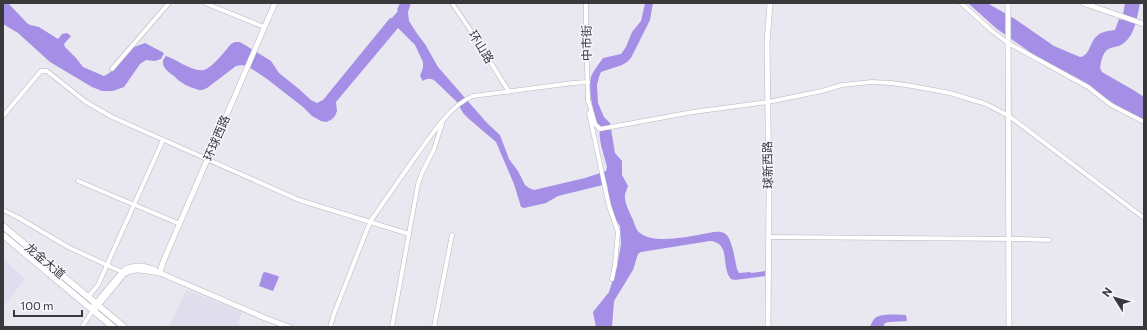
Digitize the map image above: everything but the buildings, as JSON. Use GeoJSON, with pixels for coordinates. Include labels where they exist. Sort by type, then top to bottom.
{"type":"FeatureCollection","features":[{"type":"Feature","properties":{"kind":"main road","name":"龙金大道"},"geometry":{"type":"LineString","coordinates":[[3,226],[124,327]]}},
{"type":"Feature","properties":{"kind":"main road","name":"龙金大道"},"geometry":{"type":"LineString","coordinates":[[3,236],[113,327]]}},
{"type":"Feature","properties":{"kind":"street"},"geometry":{"type":"LineString","coordinates":[[112,69],[169,3]]}},
{"type":"Feature","properties":{"kind":"street"},"geometry":{"type":"LineString","coordinates":[[205,3],[264,27]]}},
{"type":"Feature","properties":{"kind":"street","name":"环球西路"},"geometry":{"type":"LineString","coordinates":[[160,273],[275,3]]}},
{"type":"Feature","properties":{"kind":"street","name":"环山路"},"geometry":{"type":"LineString","coordinates":[[452,3],[509,92]]}},
{"type":"Feature","properties":{"kind":"street","name":"中市街"},"geometry":{"type":"LineString","coordinates":[[586,3],[588,99]]}},
{"type":"Feature","properties":{"kind":"street","name":"球新西路"},"geometry":{"type":"LineString","coordinates":[[768,327],[769,237],[767,38],[770,3]]}},
{"type":"Feature","properties":{"kind":"street"},"geometry":{"type":"LineString","coordinates":[[961,3],[992,31],[1088,87],[1111,105],[1144,122]]}},
{"type":"Feature","properties":{"kind":"street"},"geometry":{"type":"LineString","coordinates":[[1008,3],[1009,327]]}},
{"type":"Feature","properties":{"kind":"street"},"geometry":{"type":"LineString","coordinates":[[1083,3],[1144,24]]}},
{"type":"Feature","properties":{"kind":"street"},"geometry":{"type":"LineString","coordinates":[[3,116],[41,71],[44,70],[98,110],[207,160],[299,200],[409,234]]}},
{"type":"Feature","properties":{"kind":"street"},"geometry":{"type":"LineString","coordinates":[[330,327],[370,222],[420,150],[442,121],[458,105],[473,96],[588,82]]}},
{"type":"Feature","properties":{"kind":"street"},"geometry":{"type":"LineString","coordinates":[[588,99],[595,124],[600,129],[693,112],[768,102],[852,83],[882,82],[918,86],[954,94],[986,104],[1008,115],[1144,218]]}},
{"type":"Feature","properties":{"kind":"street"},"geometry":{"type":"LineString","coordinates":[[588,99],[588,109],[604,184],[618,236],[616,265],[612,279]]}},
{"type":"Feature","properties":{"kind":"street"},"geometry":{"type":"LineString","coordinates":[[392,327],[419,180],[434,149],[442,121]]}},
{"type":"Feature","properties":{"kind":"street"},"geometry":{"type":"LineString","coordinates":[[88,298],[98,285],[163,140]]}},
{"type":"Feature","properties":{"kind":"street"},"geometry":{"type":"LineString","coordinates":[[78,181],[180,224]]}},
{"type":"Feature","properties":{"kind":"street"},"geometry":{"type":"LineString","coordinates":[[3,210],[68,247],[122,272]]}},
{"type":"Feature","properties":{"kind":"street"},"geometry":{"type":"LineString","coordinates":[[434,327],[452,235]]}},
{"type":"Feature","properties":{"kind":"street"},"geometry":{"type":"LineString","coordinates":[[769,237],[1049,240]]}},
{"type":"Feature","properties":{"kind":"street"},"geometry":{"type":"LineString","coordinates":[[82,327],[122,272],[129,267],[139,266],[153,269],[289,327]]}},
{"type":"Feature","properties":{"kind":"street"},"geometry":{"type":"LineString","coordinates":[[97,305],[124,274],[139,269],[160,273]]}},
{"type":"Feature","properties":{"kind":"shaded area"},"geometry":{"type":"Polygon","coordinates":[[[3,3],[8,3],[30,25],[39,27],[58,39],[62,34],[67,33],[71,36],[64,44],[65,47],[83,67],[104,76],[115,68],[129,50],[137,46],[145,43],[164,53],[161,59],[155,61],[146,60],[140,64],[124,87],[113,91],[102,91],[92,87],[50,62],[18,33],[3,24],[3,3]]]}},
{"type":"Feature","properties":{"kind":"shaded area"},"geometry":{"type":"Polygon","coordinates":[[[400,3],[411,3],[408,12],[409,21],[425,44],[438,67],[487,123],[500,135],[509,159],[518,171],[525,185],[534,190],[585,178],[606,171],[607,167],[600,137],[600,127],[595,118],[592,103],[590,88],[591,77],[603,58],[621,54],[626,47],[632,32],[641,21],[645,3],[653,3],[650,20],[631,58],[622,65],[601,72],[597,85],[598,103],[604,117],[610,123],[615,153],[622,161],[622,175],[628,186],[625,194],[625,201],[640,233],[653,238],[670,239],[714,232],[724,233],[727,235],[731,244],[739,273],[765,271],[765,276],[735,280],[731,279],[726,268],[725,256],[721,246],[710,241],[641,252],[638,254],[633,270],[614,301],[612,327],[596,327],[593,312],[609,292],[617,267],[621,244],[620,226],[615,218],[609,200],[607,184],[558,196],[546,203],[524,208],[521,207],[514,184],[496,142],[463,113],[457,102],[435,81],[432,79],[426,79],[423,81],[420,76],[423,68],[423,62],[415,45],[398,28],[336,102],[337,111],[335,116],[326,122],[312,116],[303,107],[267,79],[243,65],[236,66],[207,88],[199,90],[187,86],[180,81],[167,70],[163,63],[166,56],[192,68],[204,70],[215,62],[231,44],[240,42],[271,61],[279,73],[311,100],[317,103],[323,100],[390,18],[392,18],[398,11],[397,10],[400,3]]]}},
{"type":"Feature","properties":{"kind":"shaded area"},"geometry":{"type":"Polygon","coordinates":[[[968,3],[987,3],[1015,19],[1054,46],[1080,57],[1086,54],[1099,34],[1115,30],[1119,19],[1122,20],[1125,3],[1140,3],[1133,32],[1123,44],[1108,49],[1102,59],[1100,68],[1102,72],[1144,97],[1144,120],[1116,105],[1090,85],[1034,55],[997,29],[968,3]]]}},
{"type":"Feature","properties":{"kind":"shaded area"},"geometry":{"type":"Polygon","coordinates":[[[3,259],[25,279],[3,307],[3,259]]]}},
{"type":"Feature","properties":{"kind":"shaded area"},"geometry":{"type":"Polygon","coordinates":[[[265,272],[279,277],[273,291],[259,286],[263,273],[265,272]]]}},
{"type":"Feature","properties":{"kind":"shaded area"},"geometry":{"type":"Polygon","coordinates":[[[186,290],[242,312],[237,324],[243,327],[169,327],[186,290]]]}},
{"type":"Feature","properties":{"kind":"shaded area"},"geometry":{"type":"Polygon","coordinates":[[[906,315],[907,321],[885,323],[883,327],[870,327],[874,319],[878,316],[906,315]]]}}]}
